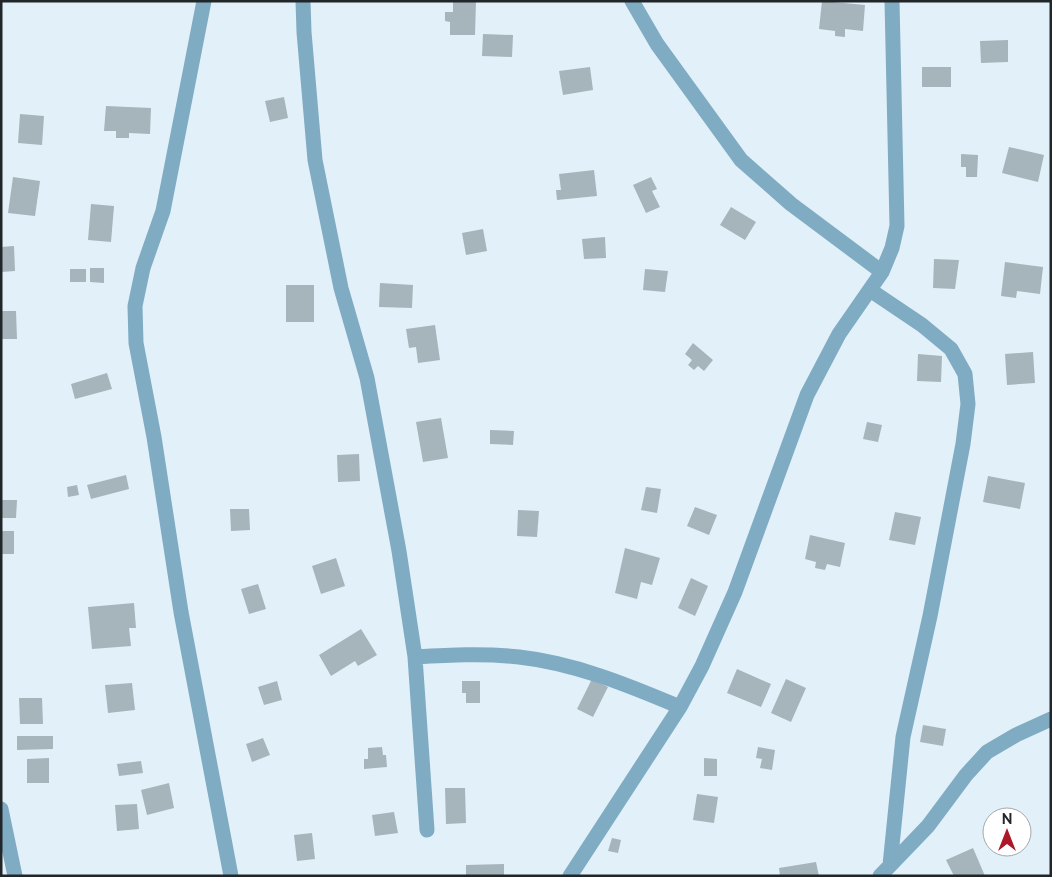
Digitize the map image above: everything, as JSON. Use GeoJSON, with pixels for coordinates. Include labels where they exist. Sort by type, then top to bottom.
{"type":"FeatureCollection","features":[{"type":"Feature","properties":{"kind":"street"},"geometry":{"type":"LineString","coordinates":[[204,1],[163,211],[143,268],[135,306],[136,343],[154,437],[181,612],[231,876]]}},
{"type":"Feature","properties":{"kind":"street"},"geometry":{"type":"LineString","coordinates":[[304,1],[304,32],[315,160],[340,288],[367,378],[399,551],[415,657],[427,830]]}},
{"type":"Feature","properties":{"kind":"street"},"geometry":{"type":"LineString","coordinates":[[632,1],[657,44],[741,160],[791,204],[882,272]]}},
{"type":"Feature","properties":{"kind":"street"},"geometry":{"type":"LineString","coordinates":[[570,876],[680,707],[702,666],[736,592],[808,395],[839,334],[882,272],[892,248],[897,226],[892,1]]}},
{"type":"Feature","properties":{"kind":"street"},"geometry":{"type":"LineString","coordinates":[[870,290],[922,325],[951,349],[965,374],[968,404],[963,444],[932,607],[903,737],[890,869]]}},
{"type":"Feature","properties":{"kind":"street"},"geometry":{"type":"LineString","coordinates":[[415,657],[519,657],[548,662],[626,684],[680,707]]}},
{"type":"Feature","properties":{"kind":"street"},"geometry":{"type":"LineString","coordinates":[[890,869],[928,826],[966,775],[987,752],[1016,735],[1051,719]]}},
{"type":"Feature","properties":{"kind":"street"},"geometry":{"type":"LineString","coordinates":[[1,809],[15,876]]}},
{"type":"Feature","properties":{"kind":"building"},"geometry":{"type":"Polygon","coordinates":[[[453,1],[476,1],[475,35],[450,35],[450,22],[445,21],[445,12],[453,12],[453,1]]]}},
{"type":"Feature","properties":{"kind":"building"},"geometry":{"type":"Polygon","coordinates":[[[822,1],[865,5],[863,31],[845,29],[845,37],[835,36],[835,31],[819,29],[822,1]]]}},
{"type":"Feature","properties":{"kind":"building"},"geometry":{"type":"Polygon","coordinates":[[[483,34],[513,35],[512,57],[482,56],[483,34]]]}},
{"type":"Feature","properties":{"kind":"building"},"geometry":{"type":"Polygon","coordinates":[[[1008,40],[1008,62],[981,63],[980,41],[1008,40]]]}},
{"type":"Feature","properties":{"kind":"building"},"geometry":{"type":"Polygon","coordinates":[[[590,67],[593,90],[563,95],[559,71],[590,67]]]}},
{"type":"Feature","properties":{"kind":"building"},"geometry":{"type":"Polygon","coordinates":[[[922,67],[951,67],[951,87],[922,87],[922,67]]]}},
{"type":"Feature","properties":{"kind":"building"},"geometry":{"type":"Polygon","coordinates":[[[284,97],[288,118],[270,122],[265,101],[284,97]]]}},
{"type":"Feature","properties":{"kind":"building"},"geometry":{"type":"Polygon","coordinates":[[[106,106],[151,108],[150,134],[129,133],[129,138],[116,138],[116,131],[104,131],[106,106]]]}},
{"type":"Feature","properties":{"kind":"building"},"geometry":{"type":"Polygon","coordinates":[[[20,114],[44,116],[42,145],[18,143],[20,114]]]}},
{"type":"Feature","properties":{"kind":"building"},"geometry":{"type":"Polygon","coordinates":[[[1009,147],[1044,155],[1038,182],[1002,173],[1009,147]]]}},
{"type":"Feature","properties":{"kind":"building"},"geometry":{"type":"Polygon","coordinates":[[[961,154],[978,155],[977,177],[966,177],[966,167],[961,167],[961,154]]]}},
{"type":"Feature","properties":{"kind":"building"},"geometry":{"type":"Polygon","coordinates":[[[594,170],[597,196],[557,200],[556,190],[561,190],[559,174],[594,170]]]}},
{"type":"Feature","properties":{"kind":"building"},"geometry":{"type":"Polygon","coordinates":[[[13,177],[40,181],[35,216],[8,213],[13,177]]]}},
{"type":"Feature","properties":{"kind":"building"},"geometry":{"type":"Polygon","coordinates":[[[651,177],[657,189],[652,191],[660,207],[646,213],[633,185],[651,177]]]}},
{"type":"Feature","properties":{"kind":"building"},"geometry":{"type":"Polygon","coordinates":[[[91,204],[114,206],[111,242],[88,240],[91,204]]]}},
{"type":"Feature","properties":{"kind":"building"},"geometry":{"type":"Polygon","coordinates":[[[731,207],[756,222],[745,240],[720,225],[731,207]]]}},
{"type":"Feature","properties":{"kind":"building"},"geometry":{"type":"Polygon","coordinates":[[[483,229],[487,251],[466,255],[462,233],[483,229]]]}},
{"type":"Feature","properties":{"kind":"building"},"geometry":{"type":"Polygon","coordinates":[[[605,237],[606,258],[584,259],[582,239],[605,237]]]}},
{"type":"Feature","properties":{"kind":"building"},"geometry":{"type":"Polygon","coordinates":[[[14,246],[15,271],[1,272],[1,247],[14,246]]]}},
{"type":"Feature","properties":{"kind":"building"},"geometry":{"type":"Polygon","coordinates":[[[934,259],[959,260],[955,289],[933,288],[934,259]]]}},
{"type":"Feature","properties":{"kind":"building"},"geometry":{"type":"Polygon","coordinates":[[[1005,262],[1043,267],[1040,294],[1017,291],[1016,298],[1001,296],[1005,262]]]}},
{"type":"Feature","properties":{"kind":"building"},"geometry":{"type":"Polygon","coordinates":[[[90,268],[104,268],[104,283],[90,282],[90,268]]]}},
{"type":"Feature","properties":{"kind":"building"},"geometry":{"type":"Polygon","coordinates":[[[70,269],[86,269],[86,282],[70,282],[70,269]]]}},
{"type":"Feature","properties":{"kind":"building"},"geometry":{"type":"Polygon","coordinates":[[[645,269],[668,271],[665,292],[643,290],[645,269]]]}},
{"type":"Feature","properties":{"kind":"building"},"geometry":{"type":"Polygon","coordinates":[[[380,283],[413,285],[412,308],[379,307],[380,283]]]}},
{"type":"Feature","properties":{"kind":"building"},"geometry":{"type":"Polygon","coordinates":[[[286,285],[314,285],[314,322],[286,322],[286,285]]]}},
{"type":"Feature","properties":{"kind":"building"},"geometry":{"type":"Polygon","coordinates":[[[1,311],[16,311],[17,339],[1,339],[1,311]]]}},
{"type":"Feature","properties":{"kind":"building"},"geometry":{"type":"Polygon","coordinates":[[[435,325],[440,360],[418,363],[416,347],[409,348],[406,329],[435,325]]]}},
{"type":"Feature","properties":{"kind":"building"},"geometry":{"type":"Polygon","coordinates":[[[693,343],[713,360],[704,371],[698,366],[694,370],[688,365],[692,360],[685,354],[693,343]]]}},
{"type":"Feature","properties":{"kind":"building"},"geometry":{"type":"Polygon","coordinates":[[[1033,352],[1035,383],[1007,385],[1005,354],[1033,352]]]}},
{"type":"Feature","properties":{"kind":"building"},"geometry":{"type":"Polygon","coordinates":[[[918,354],[942,356],[941,382],[917,381],[918,354]]]}},
{"type":"Feature","properties":{"kind":"building"},"geometry":{"type":"Polygon","coordinates":[[[107,373],[112,389],[75,399],[71,384],[107,373]]]}},
{"type":"Feature","properties":{"kind":"building"},"geometry":{"type":"Polygon","coordinates":[[[441,418],[448,458],[423,462],[416,422],[441,418]]]}},
{"type":"Feature","properties":{"kind":"building"},"geometry":{"type":"Polygon","coordinates":[[[867,422],[882,425],[878,442],[863,439],[867,422]]]}},
{"type":"Feature","properties":{"kind":"building"},"geometry":{"type":"Polygon","coordinates":[[[490,430],[514,431],[513,445],[490,444],[490,430]]]}},
{"type":"Feature","properties":{"kind":"building"},"geometry":{"type":"Polygon","coordinates":[[[359,454],[360,481],[338,482],[337,455],[359,454]]]}},
{"type":"Feature","properties":{"kind":"building"},"geometry":{"type":"Polygon","coordinates":[[[126,475],[129,489],[91,499],[87,485],[126,475]]]}},
{"type":"Feature","properties":{"kind":"building"},"geometry":{"type":"Polygon","coordinates":[[[988,476],[1025,483],[1020,509],[983,502],[988,476]]]}},
{"type":"Feature","properties":{"kind":"building"},"geometry":{"type":"Polygon","coordinates":[[[77,485],[79,495],[68,497],[67,487],[77,485]]]}},
{"type":"Feature","properties":{"kind":"building"},"geometry":{"type":"Polygon","coordinates":[[[646,487],[661,489],[657,513],[641,510],[646,487]]]}},
{"type":"Feature","properties":{"kind":"building"},"geometry":{"type":"Polygon","coordinates":[[[1,500],[17,500],[16,518],[1,518],[1,500]]]}},
{"type":"Feature","properties":{"kind":"building"},"geometry":{"type":"Polygon","coordinates":[[[695,507],[717,515],[709,535],[687,526],[695,507]]]}},
{"type":"Feature","properties":{"kind":"building"},"geometry":{"type":"Polygon","coordinates":[[[230,509],[249,509],[250,530],[231,531],[230,509]]]}},
{"type":"Feature","properties":{"kind":"building"},"geometry":{"type":"Polygon","coordinates":[[[518,510],[539,511],[537,537],[517,536],[518,510]]]}},
{"type":"Feature","properties":{"kind":"building"},"geometry":{"type":"Polygon","coordinates":[[[895,512],[921,517],[915,545],[889,540],[895,512]]]}},
{"type":"Feature","properties":{"kind":"building"},"geometry":{"type":"Polygon","coordinates":[[[1,531],[14,531],[14,554],[1,554],[1,531]]]}},
{"type":"Feature","properties":{"kind":"building"},"geometry":{"type":"Polygon","coordinates":[[[810,535],[845,543],[840,567],[827,564],[825,570],[815,568],[816,562],[805,559],[810,535]]]}},
{"type":"Feature","properties":{"kind":"building"},"geometry":{"type":"Polygon","coordinates":[[[625,548],[660,558],[652,585],[641,582],[637,599],[615,593],[625,548]]]}},
{"type":"Feature","properties":{"kind":"building"},"geometry":{"type":"Polygon","coordinates":[[[336,558],[345,586],[321,594],[312,566],[336,558]]]}},
{"type":"Feature","properties":{"kind":"building"},"geometry":{"type":"Polygon","coordinates":[[[691,578],[708,586],[695,616],[678,608],[691,578]]]}},
{"type":"Feature","properties":{"kind":"building"},"geometry":{"type":"Polygon","coordinates":[[[258,584],[266,609],[249,614],[241,589],[258,584]]]}},
{"type":"Feature","properties":{"kind":"building"},"geometry":{"type":"Polygon","coordinates":[[[134,603],[136,628],[129,628],[131,646],[92,649],[88,607],[134,603]]]}},
{"type":"Feature","properties":{"kind":"building"},"geometry":{"type":"Polygon","coordinates":[[[361,629],[377,655],[358,666],[355,661],[331,676],[319,655],[361,629]]]}},
{"type":"Feature","properties":{"kind":"building"},"geometry":{"type":"Polygon","coordinates":[[[737,669],[771,684],[761,707],[727,693],[737,669]]]}},
{"type":"Feature","properties":{"kind":"building"},"geometry":{"type":"Polygon","coordinates":[[[592,679],[608,687],[593,717],[577,709],[592,679]]]}},
{"type":"Feature","properties":{"kind":"building"},"geometry":{"type":"Polygon","coordinates":[[[786,679],[806,688],[791,722],[771,713],[786,679]]]}},
{"type":"Feature","properties":{"kind":"building"},"geometry":{"type":"Polygon","coordinates":[[[277,681],[282,700],[264,705],[258,687],[277,681]]]}},
{"type":"Feature","properties":{"kind":"building"},"geometry":{"type":"Polygon","coordinates":[[[462,681],[480,681],[480,703],[466,703],[466,693],[462,693],[462,681]]]}},
{"type":"Feature","properties":{"kind":"building"},"geometry":{"type":"Polygon","coordinates":[[[132,683],[135,710],[108,713],[105,685],[132,683]]]}},
{"type":"Feature","properties":{"kind":"building"},"geometry":{"type":"Polygon","coordinates":[[[19,698],[42,698],[43,724],[20,724],[19,698]]]}},
{"type":"Feature","properties":{"kind":"building"},"geometry":{"type":"Polygon","coordinates":[[[923,725],[946,729],[943,746],[920,742],[923,725]]]}},
{"type":"Feature","properties":{"kind":"building"},"geometry":{"type":"Polygon","coordinates":[[[17,736],[53,736],[53,749],[17,750],[17,736]]]}},
{"type":"Feature","properties":{"kind":"building"},"geometry":{"type":"Polygon","coordinates":[[[263,738],[270,755],[252,762],[246,744],[263,738]]]}},
{"type":"Feature","properties":{"kind":"building"},"geometry":{"type":"Polygon","coordinates":[[[382,747],[383,755],[386,755],[387,767],[364,769],[364,759],[368,759],[368,748],[382,747]]]}},
{"type":"Feature","properties":{"kind":"building"},"geometry":{"type":"Polygon","coordinates":[[[758,747],[775,750],[772,770],[760,768],[762,759],[756,758],[758,747]]]}},
{"type":"Feature","properties":{"kind":"building"},"geometry":{"type":"Polygon","coordinates":[[[49,758],[49,783],[27,783],[27,759],[49,758]]]}},
{"type":"Feature","properties":{"kind":"building"},"geometry":{"type":"Polygon","coordinates":[[[704,758],[717,759],[717,776],[704,776],[704,758]]]}},
{"type":"Feature","properties":{"kind":"building"},"geometry":{"type":"Polygon","coordinates":[[[141,761],[143,773],[119,776],[117,764],[141,761]]]}},
{"type":"Feature","properties":{"kind":"building"},"geometry":{"type":"Polygon","coordinates":[[[169,783],[174,808],[147,815],[141,790],[169,783]]]}},
{"type":"Feature","properties":{"kind":"building"},"geometry":{"type":"Polygon","coordinates":[[[445,788],[465,788],[466,823],[446,824],[445,788]]]}},
{"type":"Feature","properties":{"kind":"building"},"geometry":{"type":"Polygon","coordinates":[[[697,794],[718,797],[714,823],[693,820],[697,794]]]}},
{"type":"Feature","properties":{"kind":"building"},"geometry":{"type":"Polygon","coordinates":[[[137,804],[139,829],[117,831],[115,805],[137,804]]]}},
{"type":"Feature","properties":{"kind":"building"},"geometry":{"type":"Polygon","coordinates":[[[394,812],[398,833],[375,836],[372,815],[394,812]]]}},
{"type":"Feature","properties":{"kind":"building"},"geometry":{"type":"Polygon","coordinates":[[[312,833],[315,859],[297,861],[294,835],[312,833]]]}},
{"type":"Feature","properties":{"kind":"building"},"geometry":{"type":"Polygon","coordinates":[[[612,838],[621,840],[618,853],[608,851],[612,838]]]}},
{"type":"Feature","properties":{"kind":"building"},"geometry":{"type":"Polygon","coordinates":[[[973,848],[985,876],[954,876],[946,860],[973,848]]]}},
{"type":"Feature","properties":{"kind":"building"},"geometry":{"type":"Polygon","coordinates":[[[816,862],[819,876],[780,876],[779,868],[816,862]]]}},
{"type":"Feature","properties":{"kind":"building"},"geometry":{"type":"Polygon","coordinates":[[[504,864],[504,876],[466,876],[466,865],[504,864]]]}}]}
